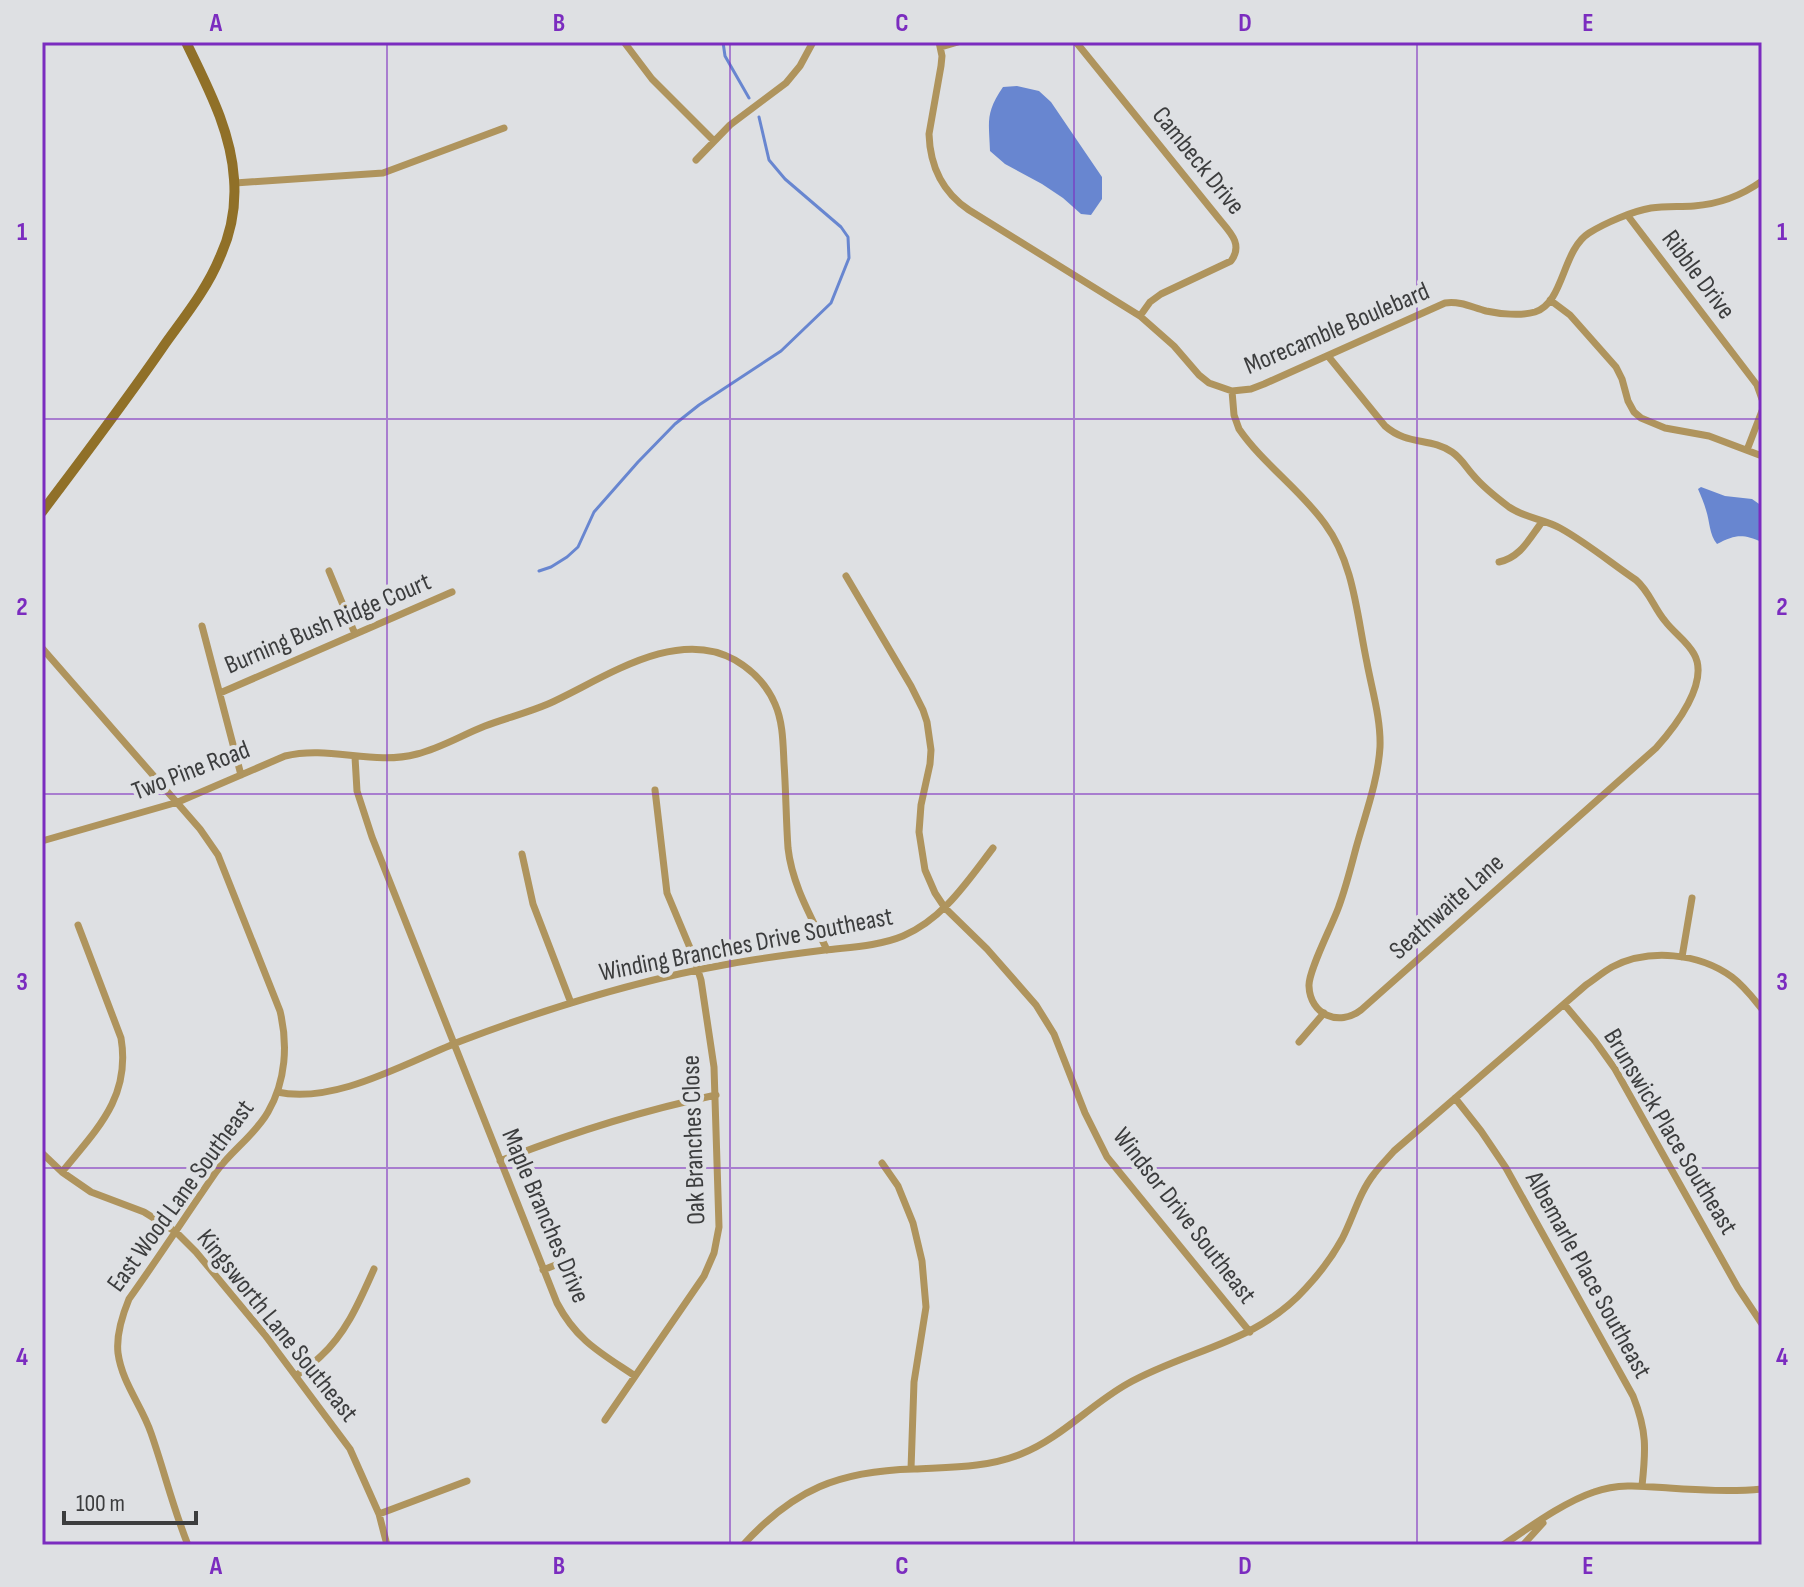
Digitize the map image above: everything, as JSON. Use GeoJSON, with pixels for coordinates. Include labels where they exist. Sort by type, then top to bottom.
{"type":"FeatureCollection","features":[{"type":"Feature","properties":{"kind":"street"},"geometry":{"type":"LineString","coordinates":[[42,512],[141,379],[212,275],[227,241],[235,183],[231,152],[214,99],[186,42]]}},
{"type":"Feature","properties":{"kind":"street"},"geometry":{"type":"LineString","coordinates":[[624,42],[652,79],[714,141]]}},
{"type":"Feature","properties":{"kind":"street"},"geometry":{"type":"LineString","coordinates":[[696,160],[730,125],[786,83],[813,42]]}},
{"type":"Feature","properties":{"kind":"street"},"geometry":{"type":"LineString","coordinates":[[940,44],[958,42]]}},
{"type":"Feature","properties":{"kind":"street","name":"Cambeck Drive"},"geometry":{"type":"LineString","coordinates":[[1076,42],[1236,242],[1237,250],[1231,261],[1155,298],[1140,316]]}},
{"type":"Feature","properties":{"kind":"street","name":"Morecamble Boulebard"},"geometry":{"type":"LineString","coordinates":[[940,44],[941,66],[929,134],[934,166],[944,187],[959,204],[1140,316],[1174,346],[1204,380],[1217,387],[1232,391],[1251,389],[1445,303],[1461,303],[1492,312],[1521,313],[1538,311],[1550,300]]}},
{"type":"Feature","properties":{"kind":"street"},"geometry":{"type":"LineString","coordinates":[[235,183],[383,173],[504,128]]}},
{"type":"Feature","properties":{"kind":"street"},"geometry":{"type":"LineString","coordinates":[[1762,181],[1722,202],[1648,208],[1594,230],[1580,240],[1571,254],[1550,300],[1570,315],[1616,367],[1631,408],[1641,418],[1656,426],[1709,436],[1762,456]]}},
{"type":"Feature","properties":{"kind":"street","name":"Ribble Drive"},"geometry":{"type":"LineString","coordinates":[[1628,216],[1757,385],[1762,399]]}},
{"type":"Feature","properties":{"kind":"street","name":"Seathwaite Lane"},"geometry":{"type":"LineString","coordinates":[[1324,1013],[1339,1019],[1348,1018],[1361,1010],[1656,748],[1694,693],[1700,675],[1696,657],[1658,612],[1642,585],[1561,529],[1521,514],[1500,500],[1451,451],[1392,432],[1328,356]]}},
{"type":"Feature","properties":{"kind":"street"},"geometry":{"type":"LineString","coordinates":[[1232,391],[1239,429],[1310,506],[1337,543],[1351,587],[1377,711],[1380,745],[1372,790],[1339,906],[1309,980],[1310,995],[1324,1013],[1299,1042]]}},
{"type":"Feature","properties":{"kind":"street"},"geometry":{"type":"LineString","coordinates":[[1747,450],[1762,411]]}},
{"type":"Feature","properties":{"kind":"street"},"geometry":{"type":"LineString","coordinates":[[1499,562],[1520,553],[1542,522]]}},
{"type":"Feature","properties":{"kind":"street"},"geometry":{"type":"LineString","coordinates":[[329,571],[355,634]]}},
{"type":"Feature","properties":{"kind":"street","name":"Windsor Drive Southeast"},"geometry":{"type":"LineString","coordinates":[[846,576],[911,686],[927,722],[931,750],[919,819],[919,844],[935,893],[945,908],[987,949],[1036,1005],[1060,1047],[1085,1113],[1107,1157],[1250,1332]]}},
{"type":"Feature","properties":{"kind":"street","name":"Burning Bush Ridge Court"},"geometry":{"type":"LineString","coordinates":[[220,693],[452,592]]}},
{"type":"Feature","properties":{"kind":"street"},"geometry":{"type":"LineString","coordinates":[[202,626],[241,775]]}},
{"type":"Feature","properties":{"kind":"street","name":"East Wood Lane Southeast"},"geometry":{"type":"LineString","coordinates":[[42,648],[178,802],[218,855],[285,1029],[286,1053],[277,1092],[268,1112],[220,1166],[129,1299],[120,1325],[118,1354],[128,1387],[150,1429],[188,1545]]}},
{"type":"Feature","properties":{"kind":"street","name":"Two Pine Road"},"geometry":{"type":"LineString","coordinates":[[42,841],[178,802],[297,753],[390,759],[428,751],[548,704],[663,652],[703,649],[729,657],[751,671],[768,691],[779,715],[788,849],[793,873],[827,950]]}},
{"type":"Feature","properties":{"kind":"street","name":"Maple Branches Drive"},"geometry":{"type":"LineString","coordinates":[[355,757],[357,791],[366,820],[557,1303],[571,1327],[590,1346],[635,1376]]}},
{"type":"Feature","properties":{"kind":"street","name":"Oak Branches Close"},"geometry":{"type":"LineString","coordinates":[[605,1420],[704,1276],[714,1253],[719,1227],[716,1095],[706,1005],[698,970],[667,893],[655,790]]}},
{"type":"Feature","properties":{"kind":"street","name":"Winding Branches Drive Southeast"},"geometry":{"type":"LineString","coordinates":[[277,1092],[300,1095],[335,1091],[513,1022],[621,988],[698,970],[873,944],[902,936],[945,908],[993,848]]}},
{"type":"Feature","properties":{"kind":"street"},"geometry":{"type":"LineString","coordinates":[[522,854],[533,904],[571,1003]]}},
{"type":"Feature","properties":{"kind":"street"},"geometry":{"type":"LineString","coordinates":[[1682,957],[1692,898]]}},
{"type":"Feature","properties":{"kind":"street"},"geometry":{"type":"LineString","coordinates":[[62,1172],[104,1121],[115,1099],[124,1057],[121,1038],[78,925]]}},
{"type":"Feature","properties":{"kind":"street"},"geometry":{"type":"LineString","coordinates":[[743,1545],[780,1510],[820,1486],[851,1475],[869,1471],[979,1466],[1024,1453],[1049,1440],[1129,1383],[1163,1366],[1250,1332],[1282,1311],[1303,1292],[1337,1248],[1373,1174],[1394,1151],[1601,974],[1625,962],[1653,956],[1682,957],[1711,965],[1733,977],[1762,1009]]}},
{"type":"Feature","properties":{"kind":"street","name":"Brunswick Place Southeast"},"geometry":{"type":"LineString","coordinates":[[1564,1004],[1615,1069],[1738,1288],[1762,1324]]}},
{"type":"Feature","properties":{"kind":"street"},"geometry":{"type":"LineString","coordinates":[[500,1161],[597,1125],[716,1095]]}},
{"type":"Feature","properties":{"kind":"street","name":"Albemarle Place Southeast"},"geometry":{"type":"LineString","coordinates":[[1455,1098],[1506,1168],[1633,1396],[1646,1439],[1642,1486]]}},
{"type":"Feature","properties":{"kind":"street","name":"Kingsworth Lane Southeast"},"geometry":{"type":"LineString","coordinates":[[42,1153],[62,1172],[91,1192],[144,1212],[176,1232],[236,1298],[350,1449],[379,1514],[387,1545]]}},
{"type":"Feature","properties":{"kind":"street"},"geometry":{"type":"LineString","coordinates":[[882,1163],[898,1186],[913,1223],[922,1261],[926,1307],[914,1382],[911,1469]]}},
{"type":"Feature","properties":{"kind":"street"},"geometry":{"type":"LineString","coordinates":[[543,1270],[573,1258]]}},
{"type":"Feature","properties":{"kind":"street"},"geometry":{"type":"LineString","coordinates":[[296,1376],[322,1356],[339,1335],[356,1310],[374,1269]]}},
{"type":"Feature","properties":{"kind":"street"},"geometry":{"type":"LineString","coordinates":[[379,1514],[467,1481]]}},
{"type":"Feature","properties":{"kind":"street"},"geometry":{"type":"LineString","coordinates":[[1503,1545],[1573,1501],[1611,1487],[1762,1489]]}},
{"type":"Feature","properties":{"kind":"street"},"geometry":{"type":"LineString","coordinates":[[1523,1545],[1549,1516]]}},
{"type":"Feature","properties":{"kind":"water"},"geometry":{"type":"Polygon","coordinates":[[[1017,86],[1039,91],[1051,102],[1102,177],[1102,199],[1091,215],[1081,214],[1063,198],[1005,164],[990,151],[989,118],[993,104],[1003,87],[1017,86]]]}},
{"type":"Feature","properties":{"kind":"water"},"geometry":{"type":"Polygon","coordinates":[[[1701,487],[1725,496],[1752,499],[1762,506],[1762,542],[1740,536],[1717,544],[1698,489],[1701,487]]]}},
{"type":"Feature","properties":{"kind":"waterway"},"geometry":{"type":"LineString","coordinates":[[723,42],[725,56],[749,98]]}},
{"type":"Feature","properties":{"kind":"waterway"},"geometry":{"type":"LineString","coordinates":[[539,571],[551,567],[578,547],[594,512],[675,424],[781,351],[831,303],[849,258],[848,237],[841,227],[785,179],[769,160],[759,117]]}}]}
